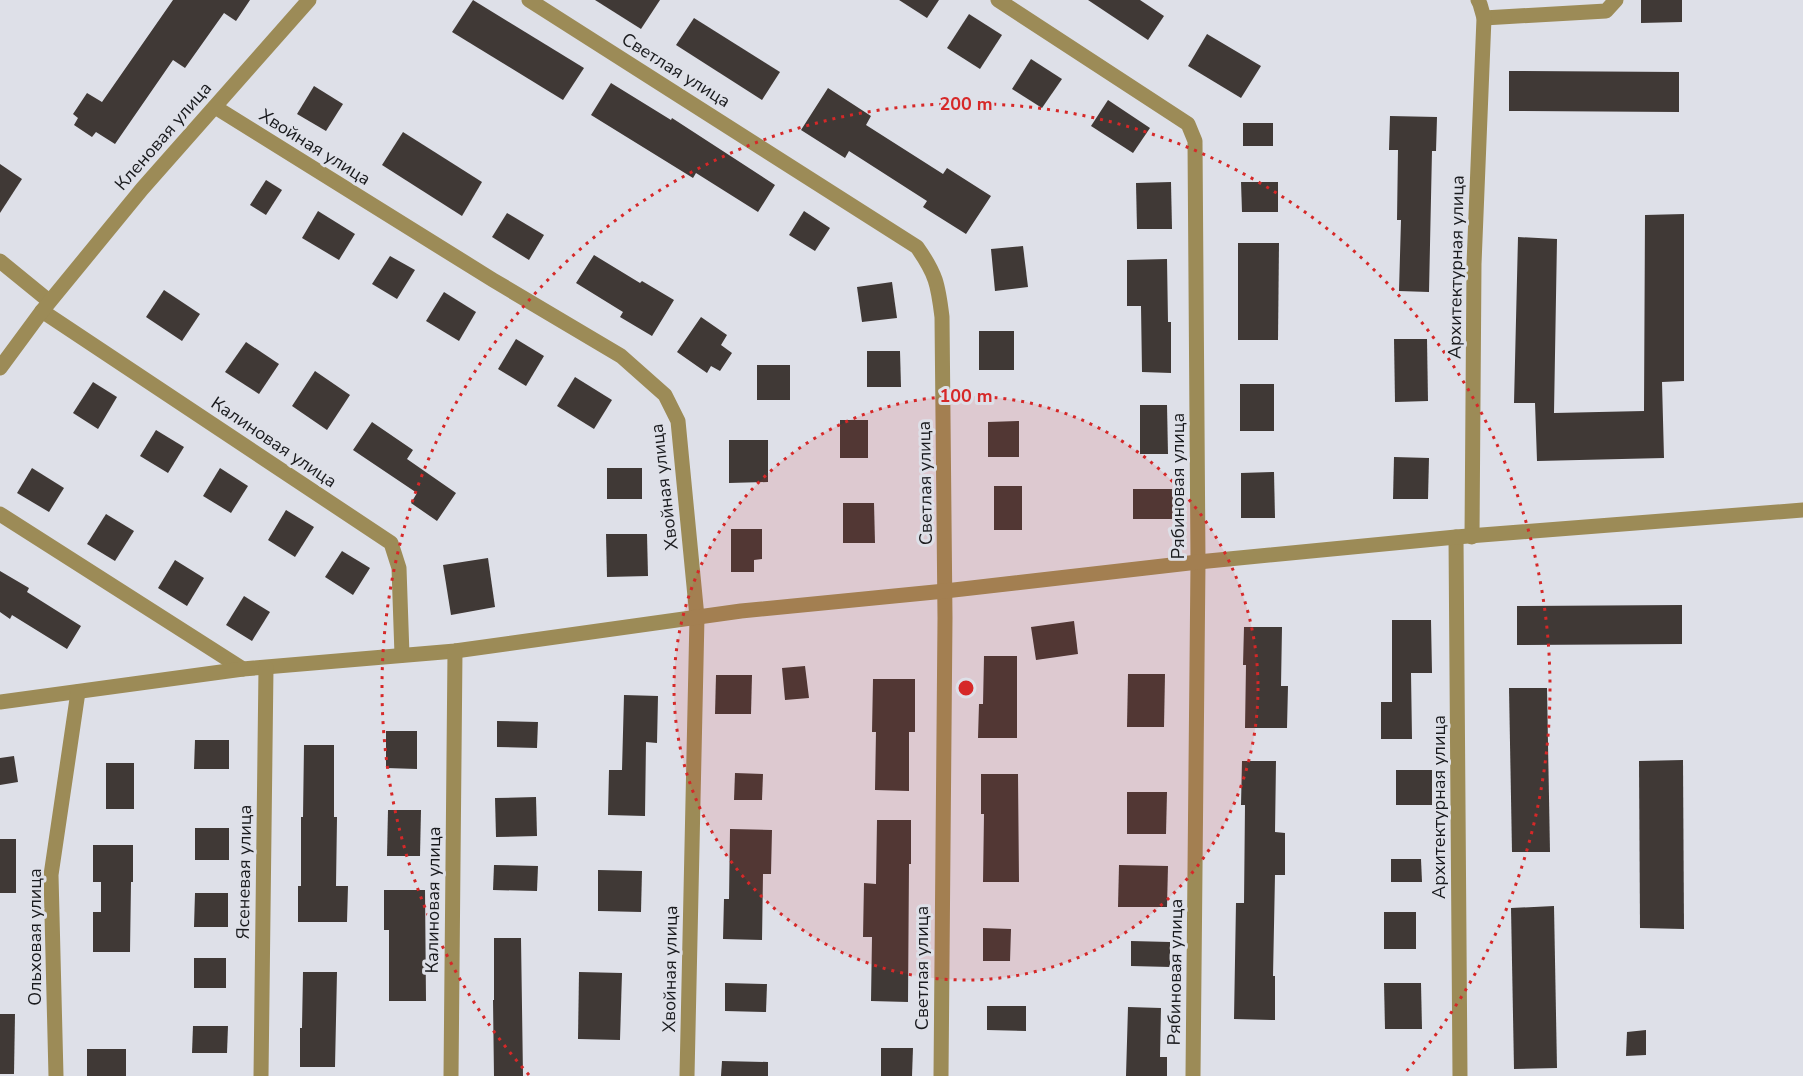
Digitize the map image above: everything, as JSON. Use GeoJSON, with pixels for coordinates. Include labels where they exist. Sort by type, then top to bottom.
{"type":"FeatureCollection","features":[{"type":"Feature","properties":{"kind":"street","name":"Светлая улица"},"geometry":{"type":"LineString","coordinates":[[529,0],[917,247],[933,269],[939,290],[942,317],[945,591],[941,1076]]}},
{"type":"Feature","properties":{"kind":"street","name":"Рябиновая улица"},"geometry":{"type":"LineString","coordinates":[[998,0],[1188,124],[1195,141],[1198,562],[1193,1076]]}},
{"type":"Feature","properties":{"kind":"street","name":"Архитектурная улица"},"geometry":{"type":"LineString","coordinates":[[1472,537],[1474,264],[1484,18],[1478,0]]}},
{"type":"Feature","properties":{"kind":"street"},"geometry":{"type":"LineString","coordinates":[[1484,18],[1606,11],[1616,0]]}},
{"type":"Feature","properties":{"kind":"street","name":"Кленовая улица"},"geometry":{"type":"LineString","coordinates":[[0,368],[46,306],[142,189],[305,1]]}},
{"type":"Feature","properties":{"kind":"street","name":"Хвойная улица"},"geometry":{"type":"LineString","coordinates":[[215,107],[493,280],[621,356],[665,395],[678,421],[697,617],[687,1076]]}},
{"type":"Feature","properties":{"kind":"street"},"geometry":{"type":"LineString","coordinates":[[0,261],[46,306]]}},
{"type":"Feature","properties":{"kind":"street","name":"Калиновая улица"},"geometry":{"type":"LineString","coordinates":[[46,306],[391,543],[399,567],[402,656]]}},
{"type":"Feature","properties":{"kind":"street"},"geometry":{"type":"LineString","coordinates":[[0,702],[243,669],[455,651],[697,617],[1198,562],[1456,537],[1803,510]]}},
{"type":"Feature","properties":{"kind":"street"},"geometry":{"type":"LineString","coordinates":[[0,514],[243,669]]}},
{"type":"Feature","properties":{"kind":"street","name":"Архитектурная улица"},"geometry":{"type":"LineString","coordinates":[[1456,537],[1460,1076]]}},
{"type":"Feature","properties":{"kind":"street","name":"Калиновая улица"},"geometry":{"type":"LineString","coordinates":[[451,1076],[455,651]]}},
{"type":"Feature","properties":{"kind":"street","name":"Ясеневая улица"},"geometry":{"type":"LineString","coordinates":[[261,1076],[266,668]]}},
{"type":"Feature","properties":{"kind":"street","name":"Ольховая улица"},"geometry":{"type":"LineString","coordinates":[[56,1076],[51,875],[78,692]]}},
{"type":"Feature","properties":{"kind":"building"},"geometry":{"type":"Polygon","coordinates":[[[173,0],[250,0],[236,21],[224,13],[185,68],[173,60],[115,144],[96,132],[92,137],[74,125],[78,118],[73,114],[87,93],[102,102],[173,0]]]}},
{"type":"Feature","properties":{"kind":"building"},"geometry":{"type":"Polygon","coordinates":[[[473,0],[584,68],[563,100],[452,32],[473,0]]]}},
{"type":"Feature","properties":{"kind":"building"},"geometry":{"type":"Polygon","coordinates":[[[595,0],[660,0],[641,29],[595,0]]]}},
{"type":"Feature","properties":{"kind":"building"},"geometry":{"type":"Polygon","coordinates":[[[899,0],[939,0],[927,18],[899,0]]]}},
{"type":"Feature","properties":{"kind":"building"},"geometry":{"type":"Polygon","coordinates":[[[1088,0],[1140,0],[1164,16],[1148,40],[1088,0]]]}},
{"type":"Feature","properties":{"kind":"building"},"geometry":{"type":"Polygon","coordinates":[[[1641,0],[1682,0],[1682,22],[1641,23],[1641,0]]]}},
{"type":"Feature","properties":{"kind":"building"},"geometry":{"type":"Polygon","coordinates":[[[969,14],[1002,35],[980,69],[947,48],[969,14]]]}},
{"type":"Feature","properties":{"kind":"building"},"geometry":{"type":"Polygon","coordinates":[[[694,18],[780,72],[762,100],[676,45],[694,18]]]}},
{"type":"Feature","properties":{"kind":"building"},"geometry":{"type":"Polygon","coordinates":[[[1207,34],[1261,66],[1241,98],[1188,66],[1207,34]]]}},
{"type":"Feature","properties":{"kind":"building"},"geometry":{"type":"Polygon","coordinates":[[[1031,59],[1062,79],[1042,108],[1012,89],[1031,59]]]}},
{"type":"Feature","properties":{"kind":"building"},"geometry":{"type":"Polygon","coordinates":[[[1509,71],[1679,72],[1679,112],[1509,111],[1509,71]]]}},
{"type":"Feature","properties":{"kind":"building"},"geometry":{"type":"Polygon","coordinates":[[[611,83],[671,120],[672,118],[775,185],[758,212],[696,173],[693,178],[591,115],[611,83]]]}},
{"type":"Feature","properties":{"kind":"building"},"geometry":{"type":"Polygon","coordinates":[[[314,86],[343,104],[326,131],[297,114],[314,86]]]}},
{"type":"Feature","properties":{"kind":"building"},"geometry":{"type":"Polygon","coordinates":[[[828,88],[871,116],[866,125],[943,174],[947,168],[991,196],[966,234],[923,207],[927,201],[849,151],[845,158],[801,130],[828,88]]]}},
{"type":"Feature","properties":{"kind":"building"},"geometry":{"type":"Polygon","coordinates":[[[1108,100],[1150,128],[1133,153],[1091,126],[1108,100]]]}},
{"type":"Feature","properties":{"kind":"building"},"geometry":{"type":"Polygon","coordinates":[[[1390,116],[1437,117],[1436,151],[1432,151],[1429,292],[1399,291],[1401,220],[1397,220],[1398,150],[1389,150],[1390,116]]]}},
{"type":"Feature","properties":{"kind":"building"},"geometry":{"type":"Polygon","coordinates":[[[1243,123],[1273,123],[1273,146],[1243,146],[1243,123]]]}},
{"type":"Feature","properties":{"kind":"building"},"geometry":{"type":"Polygon","coordinates":[[[403,132],[482,182],[462,216],[382,165],[403,132]]]}},
{"type":"Feature","properties":{"kind":"building"},"geometry":{"type":"Polygon","coordinates":[[[0,164],[22,179],[0,213],[0,164]]]}},
{"type":"Feature","properties":{"kind":"building"},"geometry":{"type":"Polygon","coordinates":[[[266,180],[282,190],[266,215],[250,205],[266,180]]]}},
{"type":"Feature","properties":{"kind":"building"},"geometry":{"type":"Polygon","coordinates":[[[1171,182],[1172,229],[1137,229],[1136,183],[1171,182]]]}},
{"type":"Feature","properties":{"kind":"building"},"geometry":{"type":"Polygon","coordinates":[[[1241,182],[1278,182],[1278,212],[1242,212],[1241,182]]]}},
{"type":"Feature","properties":{"kind":"building"},"geometry":{"type":"Polygon","coordinates":[[[318,211],[355,234],[339,260],[302,238],[318,211]]]}},
{"type":"Feature","properties":{"kind":"building"},"geometry":{"type":"Polygon","coordinates":[[[804,211],[830,228],[815,251],[789,235],[804,211]]]}},
{"type":"Feature","properties":{"kind":"building"},"geometry":{"type":"Polygon","coordinates":[[[507,213],[544,235],[529,260],[492,237],[507,213]]]}},
{"type":"Feature","properties":{"kind":"building"},"geometry":{"type":"Polygon","coordinates":[[[1684,214],[1684,381],[1662,382],[1664,458],[1537,461],[1535,403],[1514,403],[1518,237],[1557,239],[1554,413],[1644,411],[1645,215],[1684,214]]]}},
{"type":"Feature","properties":{"kind":"building"},"geometry":{"type":"Polygon","coordinates":[[[1238,243],[1279,243],[1278,340],[1238,340],[1238,243]]]}},
{"type":"Feature","properties":{"kind":"building"},"geometry":{"type":"Polygon","coordinates":[[[1023,246],[1028,287],[995,291],[991,249],[1023,246]]]}},
{"type":"Feature","properties":{"kind":"building"},"geometry":{"type":"Polygon","coordinates":[[[594,255],[640,283],[642,281],[674,300],[652,336],[620,317],[623,312],[576,283],[594,255]]]}},
{"type":"Feature","properties":{"kind":"building"},"geometry":{"type":"Polygon","coordinates":[[[390,256],[415,270],[397,299],[372,284],[390,256]]]}},
{"type":"Feature","properties":{"kind":"building"},"geometry":{"type":"Polygon","coordinates":[[[1167,259],[1171,373],[1142,372],[1141,306],[1127,306],[1127,260],[1167,259]]]}},
{"type":"Feature","properties":{"kind":"building"},"geometry":{"type":"Polygon","coordinates":[[[892,282],[897,318],[862,322],[857,287],[892,282]]]}},
{"type":"Feature","properties":{"kind":"building"},"geometry":{"type":"Polygon","coordinates":[[[164,290],[200,314],[182,341],[146,317],[164,290]]]}},
{"type":"Feature","properties":{"kind":"building"},"geometry":{"type":"Polygon","coordinates":[[[444,292],[476,312],[459,341],[426,321],[444,292]]]}},
{"type":"Feature","properties":{"kind":"building"},"geometry":{"type":"Polygon","coordinates":[[[701,317],[727,335],[721,345],[732,353],[720,371],[711,366],[707,373],[677,352],[701,317]]]}},
{"type":"Feature","properties":{"kind":"building"},"geometry":{"type":"Polygon","coordinates":[[[979,331],[1014,331],[1014,370],[979,370],[979,331]]]}},
{"type":"Feature","properties":{"kind":"building"},"geometry":{"type":"Polygon","coordinates":[[[516,339],[544,356],[526,386],[498,369],[516,339]]]}},
{"type":"Feature","properties":{"kind":"building"},"geometry":{"type":"Polygon","coordinates":[[[1394,339],[1427,339],[1428,401],[1395,402],[1394,339]]]}},
{"type":"Feature","properties":{"kind":"building"},"geometry":{"type":"Polygon","coordinates":[[[246,342],[279,364],[259,394],[225,372],[246,342]]]}},
{"type":"Feature","properties":{"kind":"building"},"geometry":{"type":"Polygon","coordinates":[[[867,351],[900,351],[901,387],[867,387],[867,351]]]}},
{"type":"Feature","properties":{"kind":"building"},"geometry":{"type":"Polygon","coordinates":[[[757,365],[790,365],[790,400],[757,400],[757,365]]]}},
{"type":"Feature","properties":{"kind":"building"},"geometry":{"type":"Polygon","coordinates":[[[315,371],[350,395],[327,430],[292,406],[315,371]]]}},
{"type":"Feature","properties":{"kind":"building"},"geometry":{"type":"Polygon","coordinates":[[[575,377],[612,400],[594,429],[557,406],[575,377]]]}},
{"type":"Feature","properties":{"kind":"building"},"geometry":{"type":"Polygon","coordinates":[[[93,382],[117,397],[98,429],[73,413],[93,382]]]}},
{"type":"Feature","properties":{"kind":"building"},"geometry":{"type":"Polygon","coordinates":[[[1240,384],[1274,384],[1274,431],[1240,431],[1240,384]]]}},
{"type":"Feature","properties":{"kind":"building"},"geometry":{"type":"Polygon","coordinates":[[[1140,405],[1167,405],[1168,454],[1140,454],[1140,405]]]}},
{"type":"Feature","properties":{"kind":"building"},"geometry":{"type":"Polygon","coordinates":[[[840,420],[868,420],[868,458],[840,458],[840,420]]]}},
{"type":"Feature","properties":{"kind":"building"},"geometry":{"type":"Polygon","coordinates":[[[1019,421],[1019,457],[988,457],[988,422],[1019,421]]]}},
{"type":"Feature","properties":{"kind":"building"},"geometry":{"type":"Polygon","coordinates":[[[372,422],[413,450],[407,459],[456,493],[437,521],[411,503],[417,493],[353,450],[372,422]]]}},
{"type":"Feature","properties":{"kind":"building"},"geometry":{"type":"Polygon","coordinates":[[[156,430],[184,447],[168,473],[140,456],[156,430]]]}},
{"type":"Feature","properties":{"kind":"building"},"geometry":{"type":"Polygon","coordinates":[[[729,440],[768,440],[768,482],[729,483],[729,440]]]}},
{"type":"Feature","properties":{"kind":"building"},"geometry":{"type":"Polygon","coordinates":[[[1394,457],[1429,458],[1428,499],[1393,499],[1394,457]]]}},
{"type":"Feature","properties":{"kind":"building"},"geometry":{"type":"Polygon","coordinates":[[[32,468],[64,488],[49,512],[17,493],[32,468]]]}},
{"type":"Feature","properties":{"kind":"building"},"geometry":{"type":"Polygon","coordinates":[[[220,468],[248,486],[231,513],[203,496],[220,468]]]}},
{"type":"Feature","properties":{"kind":"building"},"geometry":{"type":"Polygon","coordinates":[[[607,468],[642,468],[642,499],[607,499],[607,468]]]}},
{"type":"Feature","properties":{"kind":"building"},"geometry":{"type":"Polygon","coordinates":[[[1274,472],[1275,518],[1241,518],[1241,473],[1274,472]]]}},
{"type":"Feature","properties":{"kind":"building"},"geometry":{"type":"Polygon","coordinates":[[[994,486],[1022,486],[1022,530],[994,530],[994,486]]]}},
{"type":"Feature","properties":{"kind":"building"},"geometry":{"type":"Polygon","coordinates":[[[1133,489],[1175,489],[1175,519],[1133,519],[1133,489]]]}},
{"type":"Feature","properties":{"kind":"building"},"geometry":{"type":"Polygon","coordinates":[[[843,503],[874,503],[875,543],[843,543],[843,503]]]}},
{"type":"Feature","properties":{"kind":"building"},"geometry":{"type":"Polygon","coordinates":[[[286,510],[314,527],[295,557],[268,540],[286,510]]]}},
{"type":"Feature","properties":{"kind":"building"},"geometry":{"type":"Polygon","coordinates":[[[106,514],[134,531],[115,561],[87,544],[106,514]]]}},
{"type":"Feature","properties":{"kind":"building"},"geometry":{"type":"Polygon","coordinates":[[[731,529],[762,529],[762,559],[754,560],[754,572],[731,572],[731,529]]]}},
{"type":"Feature","properties":{"kind":"building"},"geometry":{"type":"Polygon","coordinates":[[[606,534],[647,534],[648,576],[607,577],[606,534]]]}},
{"type":"Feature","properties":{"kind":"building"},"geometry":{"type":"Polygon","coordinates":[[[342,551],[370,568],[353,595],[325,577],[342,551]]]}},
{"type":"Feature","properties":{"kind":"building"},"geometry":{"type":"Polygon","coordinates":[[[488,558],[495,607],[451,615],[443,565],[488,558]]]}},
{"type":"Feature","properties":{"kind":"building"},"geometry":{"type":"Polygon","coordinates":[[[175,560],[204,578],[187,606],[158,588],[175,560]]]}},
{"type":"Feature","properties":{"kind":"building"},"geometry":{"type":"Polygon","coordinates":[[[0,571],[29,588],[27,592],[81,626],[67,649],[12,615],[10,619],[0,612],[0,571]]]}},
{"type":"Feature","properties":{"kind":"building"},"geometry":{"type":"Polygon","coordinates":[[[244,596],[270,612],[252,641],[226,625],[244,596]]]}},
{"type":"Feature","properties":{"kind":"building"},"geometry":{"type":"Polygon","coordinates":[[[1682,605],[1682,644],[1517,645],[1517,606],[1682,605]]]}},
{"type":"Feature","properties":{"kind":"building"},"geometry":{"type":"Polygon","coordinates":[[[1392,620],[1431,620],[1432,673],[1411,673],[1412,739],[1381,739],[1381,702],[1392,702],[1392,620]]]}},
{"type":"Feature","properties":{"kind":"building"},"geometry":{"type":"Polygon","coordinates":[[[1074,621],[1078,654],[1036,660],[1031,627],[1074,621]]]}},
{"type":"Feature","properties":{"kind":"building"},"geometry":{"type":"Polygon","coordinates":[[[1244,627],[1282,627],[1281,686],[1288,686],[1287,728],[1245,728],[1244,627]]]}},
{"type":"Feature","properties":{"kind":"building"},"geometry":{"type":"Polygon","coordinates":[[[984,656],[1017,656],[1017,738],[978,738],[979,704],[983,704],[984,656]]]}},
{"type":"Feature","properties":{"kind":"building"},"geometry":{"type":"Polygon","coordinates":[[[805,666],[809,698],[785,700],[782,668],[805,666]]]}},
{"type":"Feature","properties":{"kind":"building"},"geometry":{"type":"Polygon","coordinates":[[[1128,674],[1165,674],[1164,727],[1127,727],[1128,674]]]}},
{"type":"Feature","properties":{"kind":"building"},"geometry":{"type":"Polygon","coordinates":[[[716,675],[752,675],[751,714],[715,714],[716,675]]]}},
{"type":"Feature","properties":{"kind":"building"},"geometry":{"type":"Polygon","coordinates":[[[873,679],[915,679],[915,732],[909,732],[909,791],[875,790],[876,732],[872,732],[873,679]]]}},
{"type":"Feature","properties":{"kind":"building"},"geometry":{"type":"Polygon","coordinates":[[[1509,688],[1547,688],[1550,852],[1512,852],[1509,688]]]}},
{"type":"Feature","properties":{"kind":"building"},"geometry":{"type":"Polygon","coordinates":[[[624,695],[658,696],[657,743],[646,742],[645,816],[608,815],[609,770],[622,770],[624,695]]]}},
{"type":"Feature","properties":{"kind":"building"},"geometry":{"type":"Polygon","coordinates":[[[497,721],[538,722],[537,748],[497,747],[497,721]]]}},
{"type":"Feature","properties":{"kind":"building"},"geometry":{"type":"Polygon","coordinates":[[[386,731],[417,731],[417,769],[386,768],[386,731]]]}},
{"type":"Feature","properties":{"kind":"building"},"geometry":{"type":"Polygon","coordinates":[[[195,740],[229,740],[229,769],[194,769],[195,740]]]}},
{"type":"Feature","properties":{"kind":"building"},"geometry":{"type":"Polygon","coordinates":[[[304,745],[334,745],[334,817],[337,817],[336,886],[348,886],[347,922],[298,922],[304,745]]]}},
{"type":"Feature","properties":{"kind":"building"},"geometry":{"type":"Polygon","coordinates":[[[14,756],[18,782],[0,785],[0,758],[14,756]]]}},
{"type":"Feature","properties":{"kind":"building"},"geometry":{"type":"Polygon","coordinates":[[[1683,760],[1684,929],[1640,928],[1639,761],[1683,760]]]}},
{"type":"Feature","properties":{"kind":"building"},"geometry":{"type":"Polygon","coordinates":[[[1242,761],[1276,761],[1275,832],[1285,833],[1285,875],[1275,875],[1273,976],[1275,976],[1275,1020],[1234,1019],[1236,903],[1244,903],[1245,805],[1241,805],[1242,761]]]}},
{"type":"Feature","properties":{"kind":"building"},"geometry":{"type":"Polygon","coordinates":[[[106,763],[134,763],[134,809],[106,809],[106,763]]]}},
{"type":"Feature","properties":{"kind":"building"},"geometry":{"type":"Polygon","coordinates":[[[1396,770],[1432,770],[1432,805],[1396,805],[1396,770]]]}},
{"type":"Feature","properties":{"kind":"building"},"geometry":{"type":"Polygon","coordinates":[[[735,773],[763,774],[762,800],[734,800],[735,773]]]}},
{"type":"Feature","properties":{"kind":"building"},"geometry":{"type":"Polygon","coordinates":[[[981,774],[1018,774],[1019,882],[983,882],[984,814],[981,814],[981,774]]]}},
{"type":"Feature","properties":{"kind":"building"},"geometry":{"type":"Polygon","coordinates":[[[1127,792],[1167,792],[1166,834],[1127,834],[1127,792]]]}},
{"type":"Feature","properties":{"kind":"building"},"geometry":{"type":"Polygon","coordinates":[[[536,797],[537,836],[496,837],[495,798],[536,797]]]}},
{"type":"Feature","properties":{"kind":"building"},"geometry":{"type":"Polygon","coordinates":[[[388,810],[421,810],[420,856],[387,856],[388,810]]]}},
{"type":"Feature","properties":{"kind":"building"},"geometry":{"type":"Polygon","coordinates":[[[877,820],[911,820],[908,1002],[871,1001],[872,937],[863,937],[864,883],[876,884],[877,820]]]}},
{"type":"Feature","properties":{"kind":"building"},"geometry":{"type":"Polygon","coordinates":[[[195,828],[229,828],[229,860],[195,860],[195,828]]]}},
{"type":"Feature","properties":{"kind":"building"},"geometry":{"type":"Polygon","coordinates":[[[730,829],[772,830],[771,874],[763,874],[762,940],[723,939],[724,899],[729,899],[730,829]]]}},
{"type":"Feature","properties":{"kind":"building"},"geometry":{"type":"Polygon","coordinates":[[[0,839],[16,839],[16,893],[0,893],[0,839]]]}},
{"type":"Feature","properties":{"kind":"building"},"geometry":{"type":"Polygon","coordinates":[[[93,845],[133,845],[130,952],[93,952],[93,912],[101,912],[101,882],[93,882],[93,845]]]}},
{"type":"Feature","properties":{"kind":"building"},"geometry":{"type":"Polygon","coordinates":[[[1391,859],[1421,859],[1422,882],[1391,882],[1391,859]]]}},
{"type":"Feature","properties":{"kind":"building"},"geometry":{"type":"Polygon","coordinates":[[[494,865],[538,866],[537,891],[493,890],[494,865]]]}},
{"type":"Feature","properties":{"kind":"building"},"geometry":{"type":"Polygon","coordinates":[[[1119,865],[1168,866],[1167,907],[1118,907],[1119,865]]]}},
{"type":"Feature","properties":{"kind":"building"},"geometry":{"type":"Polygon","coordinates":[[[598,870],[642,871],[641,912],[598,911],[598,870]]]}},
{"type":"Feature","properties":{"kind":"building"},"geometry":{"type":"Polygon","coordinates":[[[384,890],[425,890],[426,1001],[389,1001],[389,930],[384,930],[384,890]]]}},
{"type":"Feature","properties":{"kind":"building"},"geometry":{"type":"Polygon","coordinates":[[[195,893],[228,893],[228,927],[194,927],[195,893]]]}},
{"type":"Feature","properties":{"kind":"building"},"geometry":{"type":"Polygon","coordinates":[[[1554,906],[1557,1068],[1514,1069],[1511,908],[1554,906]]]}},
{"type":"Feature","properties":{"kind":"building"},"geometry":{"type":"Polygon","coordinates":[[[1384,912],[1416,912],[1416,949],[1384,949],[1384,912]]]}},
{"type":"Feature","properties":{"kind":"building"},"geometry":{"type":"Polygon","coordinates":[[[983,928],[1011,929],[1010,961],[983,961],[983,928]]]}},
{"type":"Feature","properties":{"kind":"building"},"geometry":{"type":"Polygon","coordinates":[[[494,938],[521,938],[523,1076],[494,1076],[494,938]]]}},
{"type":"Feature","properties":{"kind":"building"},"geometry":{"type":"Polygon","coordinates":[[[1131,941],[1170,942],[1170,967],[1131,966],[1131,941]]]}},
{"type":"Feature","properties":{"kind":"building"},"geometry":{"type":"Polygon","coordinates":[[[194,958],[226,958],[226,988],[194,988],[194,958]]]}},
{"type":"Feature","properties":{"kind":"building"},"geometry":{"type":"Polygon","coordinates":[[[303,972],[337,972],[335,1067],[300,1067],[303,972]]]}},
{"type":"Feature","properties":{"kind":"building"},"geometry":{"type":"Polygon","coordinates":[[[579,972],[622,973],[620,1040],[578,1039],[579,972]]]}},
{"type":"Feature","properties":{"kind":"building"},"geometry":{"type":"Polygon","coordinates":[[[725,983],[767,984],[766,1012],[725,1011],[725,983]]]}},
{"type":"Feature","properties":{"kind":"building"},"geometry":{"type":"Polygon","coordinates":[[[1384,983],[1421,983],[1422,1029],[1385,1029],[1384,983]]]}},
{"type":"Feature","properties":{"kind":"building"},"geometry":{"type":"Polygon","coordinates":[[[987,1006],[1026,1006],[1026,1031],[987,1030],[987,1006]]]}},
{"type":"Feature","properties":{"kind":"building"},"geometry":{"type":"Polygon","coordinates":[[[1128,1007],[1161,1008],[1160,1057],[1167,1057],[1167,1076],[1126,1076],[1128,1007]]]}},
{"type":"Feature","properties":{"kind":"building"},"geometry":{"type":"Polygon","coordinates":[[[0,1014],[15,1014],[14,1074],[0,1074],[0,1014]]]}},
{"type":"Feature","properties":{"kind":"building"},"geometry":{"type":"Polygon","coordinates":[[[193,1026],[228,1026],[227,1053],[192,1053],[193,1026]]]}},
{"type":"Feature","properties":{"kind":"building"},"geometry":{"type":"Polygon","coordinates":[[[1646,1030],[1646,1055],[1626,1056],[1627,1032],[1646,1030]]]}},
{"type":"Feature","properties":{"kind":"building"},"geometry":{"type":"Polygon","coordinates":[[[881,1048],[913,1048],[912,1076],[881,1076],[881,1048]]]}},
{"type":"Feature","properties":{"kind":"building"},"geometry":{"type":"Polygon","coordinates":[[[87,1049],[126,1049],[126,1076],[87,1076],[87,1049]]]}},
{"type":"Feature","properties":{"kind":"building"},"geometry":{"type":"Polygon","coordinates":[[[722,1061],[768,1062],[768,1076],[721,1076],[722,1061]]]}}]}
